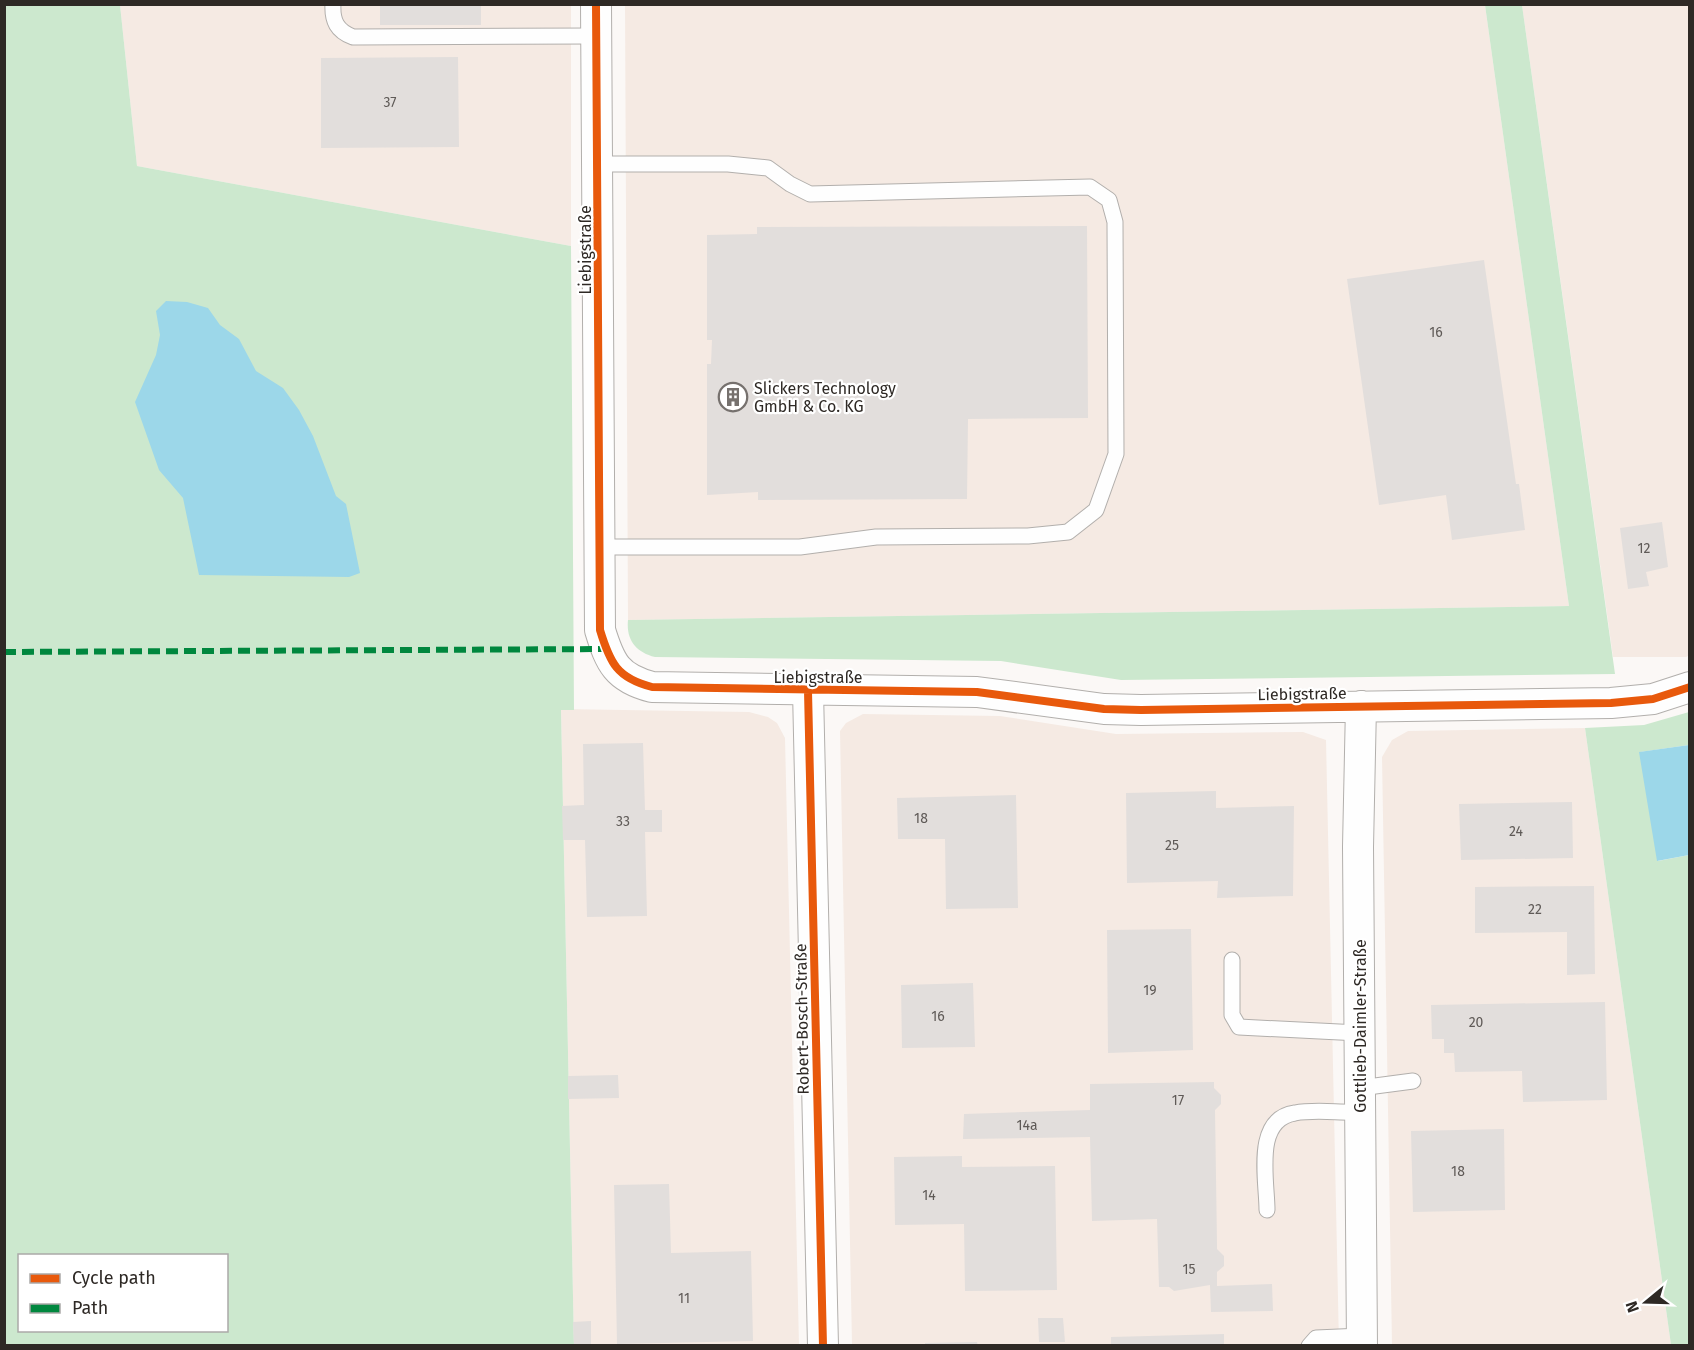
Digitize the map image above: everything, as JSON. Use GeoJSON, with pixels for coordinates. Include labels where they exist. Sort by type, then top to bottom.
{"type":"FeatureCollection","features":[{"type":"Feature","properties":{"kind":"street","name":"Liebigstraße"},"geometry":{"type":"LineString","coordinates":[[597,4],[600,630],[612,664],[634,683],[652,687],[808,692],[977,692],[1104,709],[1611,703],[1653,699],[1689,687]]}},
{"type":"Feature","properties":{"kind":"street","name":"Robert-Bosch-Straße"},"geometry":{"type":"LineString","coordinates":[[808,692],[823,1346]]}},
{"type":"Feature","properties":{"kind":"street","name":"Gottlieb-Daimler-Straße"},"geometry":{"type":"LineString","coordinates":[[1361,706],[1358,847],[1362,1341]]}},
{"type":"Feature","properties":{"kind":"lane"},"geometry":{"type":"LineString","coordinates":[[333,4],[335,25],[343,34],[353,38],[597,36]]}},
{"type":"Feature","properties":{"kind":"lane"},"geometry":{"type":"LineString","coordinates":[[598,164],[728,164],[768,168],[790,184],[810,194],[1090,187],[1109,200],[1115,222],[1116,454],[1096,510],[1068,532],[1028,536],[876,537],[800,547],[600,547]]}},
{"type":"Feature","properties":{"kind":"lane"},"geometry":{"type":"LineString","coordinates":[[1232,960],[1232,1015],[1239,1028],[1359,1033]]}},
{"type":"Feature","properties":{"kind":"lane"},"geometry":{"type":"LineString","coordinates":[[1267,1210],[1266,1140],[1270,1127],[1293,1113],[1360,1100],[1413,1081]]}},
{"type":"Feature","properties":{"kind":"lane"},"geometry":{"type":"LineString","coordinates":[[1309,1346],[1316,1338],[1362,1341]]}},
{"type":"Feature","properties":{"kind":"shaded area"},"geometry":{"type":"Polygon","coordinates":[[[120,5],[571,5],[571,246],[137,166],[120,5]]]}},
{"type":"Feature","properties":{"kind":"shaded area"},"geometry":{"type":"Polygon","coordinates":[[[625,5],[1485,5],[1569,606],[628,620],[625,5]]]}},
{"type":"Feature","properties":{"kind":"shaded area"},"geometry":{"type":"Polygon","coordinates":[[[1522,5],[1689,5],[1690,655],[1686,657],[1613,657],[1522,5]]]}},
{"type":"Feature","properties":{"kind":"shaded area"},"geometry":{"type":"Polygon","coordinates":[[[561,709],[749,712],[768,717],[777,723],[785,738],[799,1345],[574,1345],[561,709]]]}},
{"type":"Feature","properties":{"kind":"shaded area"},"geometry":{"type":"Polygon","coordinates":[[[863,714],[1000,716],[1116,734],[1303,732],[1326,740],[1339,1345],[852,1345],[840,731],[846,723],[863,714]]]}},
{"type":"Feature","properties":{"kind":"shaded area"},"geometry":{"type":"Polygon","coordinates":[[[1585,728],[1671,1345],[1392,1345],[1382,757],[1392,740],[1408,731],[1585,728]]]}},
{"type":"Feature","properties":{"kind":"green space"},"geometry":{"type":"Polygon","coordinates":[[[5,5],[120,5],[137,166],[571,246],[574,710],[561,710],[574,1345],[5,1346],[5,5]]]}},
{"type":"Feature","properties":{"kind":"green space"},"geometry":{"type":"Polygon","coordinates":[[[1485,5],[1522,5],[1615,674],[1121,680],[1001,661],[655,657],[642,652],[634,644],[629,634],[628,620],[1569,606],[1485,5]]]}},
{"type":"Feature","properties":{"kind":"green space"},"geometry":{"type":"Polygon","coordinates":[[[1689,712],[1689,745],[1640,752],[1658,861],[1689,855],[1689,1345],[1671,1345],[1585,728],[1644,725],[1689,712]]]}},
{"type":"Feature","properties":{"kind":"water"},"geometry":{"type":"Polygon","coordinates":[[[166,301],[187,302],[208,308],[220,325],[239,339],[256,371],[283,388],[299,410],[313,436],[336,496],[346,504],[360,573],[349,577],[199,575],[183,498],[159,470],[135,402],[156,355],[160,335],[156,311],[166,301]]]}},
{"type":"Feature","properties":{"kind":"water"},"geometry":{"type":"Polygon","coordinates":[[[1689,745],[1689,855],[1657,861],[1639,752],[1689,745]]]}},
{"type":"Feature","properties":{"kind":"building"},"geometry":{"type":"Polygon","coordinates":[[[380,4],[481,4],[481,25],[380,25],[380,4]]]}},
{"type":"Feature","properties":{"kind":"building"},"geometry":{"type":"Polygon","coordinates":[[[458,57],[459,147],[321,148],[321,58],[458,57]]]}},
{"type":"Feature","properties":{"kind":"building"},"geometry":{"type":"Polygon","coordinates":[[[1087,226],[1088,418],[968,419],[967,499],[758,500],[758,492],[707,495],[707,364],[711,364],[712,340],[707,340],[707,235],[757,234],[757,227],[1087,226]]]}},
{"type":"Feature","properties":{"kind":"building"},"geometry":{"type":"Polygon","coordinates":[[[1484,260],[1516,484],[1519,484],[1525,530],[1452,540],[1446,495],[1379,505],[1347,279],[1484,260]]]}},
{"type":"Feature","properties":{"kind":"building"},"geometry":{"type":"Polygon","coordinates":[[[1662,522],[1668,567],[1646,572],[1649,586],[1628,589],[1620,528],[1662,522]]]}},
{"type":"Feature","properties":{"kind":"building"},"geometry":{"type":"Polygon","coordinates":[[[643,743],[645,810],[662,810],[662,832],[645,832],[647,916],[587,917],[585,840],[563,840],[562,806],[584,805],[583,744],[643,743]]]}},
{"type":"Feature","properties":{"kind":"building"},"geometry":{"type":"Polygon","coordinates":[[[1216,791],[1216,808],[1294,806],[1293,896],[1217,898],[1218,881],[1127,883],[1126,793],[1216,791]]]}},
{"type":"Feature","properties":{"kind":"building"},"geometry":{"type":"Polygon","coordinates":[[[1016,795],[1018,908],[946,909],[945,839],[898,839],[897,798],[1016,795]]]}},
{"type":"Feature","properties":{"kind":"building"},"geometry":{"type":"Polygon","coordinates":[[[1572,802],[1573,858],[1461,860],[1459,804],[1572,802]]]}},
{"type":"Feature","properties":{"kind":"building"},"geometry":{"type":"Polygon","coordinates":[[[1594,886],[1595,974],[1567,975],[1567,932],[1475,933],[1475,887],[1594,886]]]}},
{"type":"Feature","properties":{"kind":"building"},"geometry":{"type":"Polygon","coordinates":[[[1191,929],[1193,1050],[1108,1053],[1107,930],[1191,929]]]}},
{"type":"Feature","properties":{"kind":"building"},"geometry":{"type":"Polygon","coordinates":[[[973,983],[975,1047],[902,1048],[901,985],[973,983]]]}},
{"type":"Feature","properties":{"kind":"building"},"geometry":{"type":"Polygon","coordinates":[[[1605,1002],[1607,1100],[1523,1102],[1522,1071],[1455,1072],[1454,1053],[1444,1053],[1444,1039],[1432,1039],[1431,1005],[1605,1002]]]}},
{"type":"Feature","properties":{"kind":"building"},"geometry":{"type":"Polygon","coordinates":[[[618,1075],[619,1098],[568,1099],[568,1076],[618,1075]]]}},
{"type":"Feature","properties":{"kind":"building"},"geometry":{"type":"Polygon","coordinates":[[[1214,1082],[1214,1088],[1221,1095],[1221,1104],[1215,1110],[1217,1249],[1224,1256],[1224,1266],[1217,1272],[1217,1286],[1272,1284],[1273,1311],[1211,1312],[1210,1285],[1174,1291],[1169,1287],[1159,1287],[1157,1219],[1092,1221],[1090,1137],[963,1139],[964,1114],[1090,1110],[1090,1084],[1214,1082]]]}},
{"type":"Feature","properties":{"kind":"building"},"geometry":{"type":"Polygon","coordinates":[[[1504,1129],[1505,1210],[1413,1212],[1411,1131],[1504,1129]]]}},
{"type":"Feature","properties":{"kind":"building"},"geometry":{"type":"Polygon","coordinates":[[[962,1156],[962,1167],[1055,1166],[1057,1290],[965,1291],[964,1224],[895,1225],[894,1157],[962,1156]]]}},
{"type":"Feature","properties":{"kind":"building"},"geometry":{"type":"Polygon","coordinates":[[[669,1184],[671,1253],[751,1251],[753,1341],[617,1344],[614,1185],[669,1184]]]}},
{"type":"Feature","properties":{"kind":"building"},"geometry":{"type":"Polygon","coordinates":[[[1038,1318],[1063,1318],[1065,1342],[1039,1342],[1038,1318]]]}},
{"type":"Feature","properties":{"kind":"building"},"geometry":{"type":"Polygon","coordinates":[[[591,1321],[591,1346],[574,1346],[573,1322],[591,1321]]]}},
{"type":"Feature","properties":{"kind":"building"},"geometry":{"type":"Polygon","coordinates":[[[1224,1334],[1224,1346],[1111,1346],[1111,1337],[1224,1334]]]}},
{"type":"Feature","properties":{"kind":"building"},"geometry":{"type":"Polygon","coordinates":[[[977,1342],[978,1346],[925,1346],[925,1343],[977,1342]]]}},
{"type":"Feature","properties":{"kind":"marked path"},"geometry":{"type":"LineString","coordinates":[[4,652],[606,649]]}},
{"type":"Feature","properties":{"kind":"cycle path"},"geometry":{"type":"LineString","coordinates":[[596,4],[600,630],[607,652],[617,668],[631,679],[652,687],[977,692],[1104,709],[1141,710],[1611,703],[1653,699],[1690,687]]}},
{"type":"Feature","properties":{"kind":"cycle path"},"geometry":{"type":"LineString","coordinates":[[808,691],[823,1346]]}},
{"type":"Feature","properties":{"kind":"place","name":"Slickers Technology GmbH & Co. KG"},"geometry":{"type":"Point","coordinates":[733,397]}}]}
